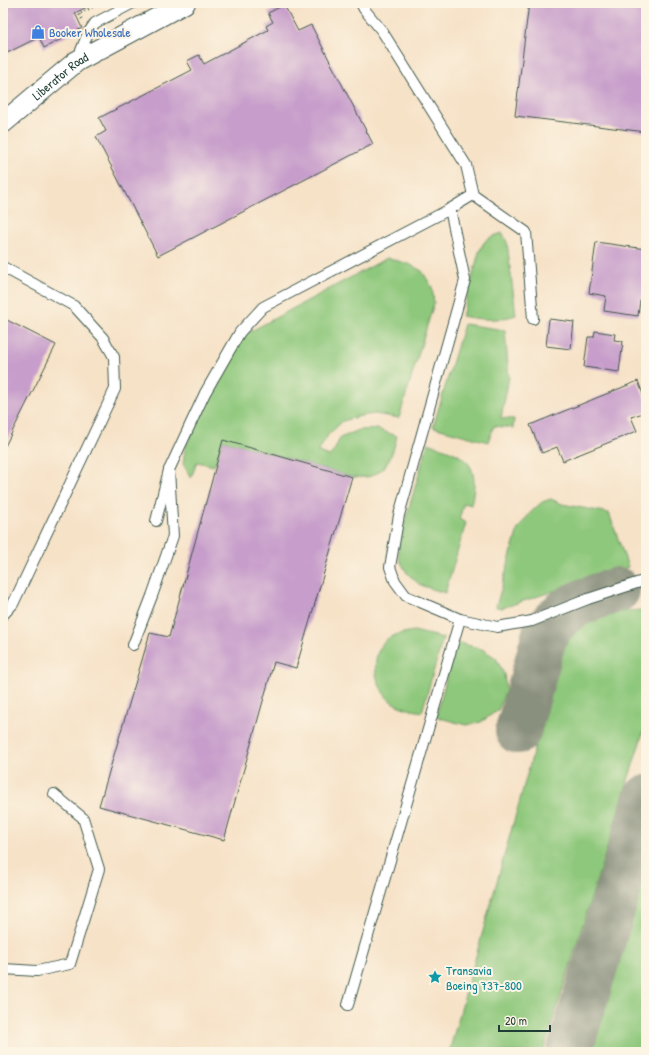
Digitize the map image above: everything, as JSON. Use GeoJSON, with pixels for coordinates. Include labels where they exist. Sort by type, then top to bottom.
{"type":"FeatureCollection","features":[{"type":"Feature","properties":{"kind":"street","name":"Liberator Road"},"geometry":{"type":"LineString","coordinates":[[3,123],[77,61],[185,3]]}},
{"type":"Feature","properties":{"kind":"lane"},"geometry":{"type":"LineString","coordinates":[[77,61],[88,32],[95,23],[133,3]]}},
{"type":"Feature","properties":{"kind":"lane"},"geometry":{"type":"LineString","coordinates":[[361,3],[382,31],[466,165],[473,195],[526,232],[533,319]]}},
{"type":"Feature","properties":{"kind":"lane"},"geometry":{"type":"LineString","coordinates":[[156,521],[169,470],[206,393],[240,332],[263,307],[450,209],[473,195]]}},
{"type":"Feature","properties":{"kind":"lane"},"geometry":{"type":"LineString","coordinates":[[450,209],[465,280],[399,515],[390,567],[395,581],[406,596],[460,618],[497,627],[532,621],[588,599],[646,580]]}},
{"type":"Feature","properties":{"kind":"lane"},"geometry":{"type":"LineString","coordinates":[[3,266],[74,306],[103,338],[114,358],[115,390],[13,604],[3,615]]}},
{"type":"Feature","properties":{"kind":"lane"},"geometry":{"type":"LineString","coordinates":[[133,645],[173,536],[169,470]]}},
{"type":"Feature","properties":{"kind":"lane"},"geometry":{"type":"LineString","coordinates":[[348,1005],[460,618]]}},
{"type":"Feature","properties":{"kind":"lane"},"geometry":{"type":"LineString","coordinates":[[3,969],[37,971],[70,964],[97,877],[99,869],[83,818],[54,794]]}},
{"type":"Feature","properties":{"kind":"green space"},"geometry":{"type":"Polygon","coordinates":[[[502,233],[507,242],[516,315],[489,319],[462,316],[481,247],[488,239],[502,233]]]}},
{"type":"Feature","properties":{"kind":"green space"},"geometry":{"type":"Polygon","coordinates":[[[387,258],[409,264],[422,271],[432,287],[434,303],[399,418],[375,414],[360,416],[343,421],[328,435],[318,452],[330,456],[340,438],[359,430],[377,429],[397,436],[392,454],[382,469],[369,477],[352,477],[223,440],[214,466],[197,462],[191,478],[183,464],[185,448],[238,338],[387,258]]]}},
{"type":"Feature","properties":{"kind":"green space"},"geometry":{"type":"Polygon","coordinates":[[[464,324],[505,330],[509,378],[501,418],[514,419],[513,428],[494,426],[488,442],[433,427],[464,324]]]}},
{"type":"Feature","properties":{"kind":"green space"},"geometry":{"type":"Polygon","coordinates":[[[428,443],[452,452],[468,462],[472,469],[474,479],[474,490],[471,505],[464,503],[459,519],[466,523],[445,593],[420,585],[407,573],[399,559],[398,545],[428,443]]]}},
{"type":"Feature","properties":{"kind":"green space"},"geometry":{"type":"Polygon","coordinates":[[[551,499],[562,504],[609,513],[628,567],[502,608],[496,607],[518,529],[530,513],[542,502],[551,499]]]}},
{"type":"Feature","properties":{"kind":"green space"},"geometry":{"type":"Polygon","coordinates":[[[643,610],[646,612],[646,723],[543,1052],[449,1052],[562,650],[576,632],[592,620],[608,614],[643,610]]]}},
{"type":"Feature","properties":{"kind":"green space"},"geometry":{"type":"Polygon","coordinates":[[[414,631],[443,638],[422,712],[395,704],[386,697],[378,683],[375,666],[379,650],[386,640],[402,633],[414,631]]]}},
{"type":"Feature","properties":{"kind":"green space"},"geometry":{"type":"Polygon","coordinates":[[[456,642],[482,649],[496,658],[504,674],[506,690],[498,710],[481,722],[466,725],[436,717],[456,642]]]}},
{"type":"Feature","properties":{"kind":"green space"},"geometry":{"type":"Polygon","coordinates":[[[646,844],[646,1052],[585,1052],[640,861],[646,844]]]}},
{"type":"Feature","properties":{"kind":"building","name":"Booker Wholesale"},"geometry":{"type":"Polygon","coordinates":[[[3,3],[95,3],[75,13],[82,28],[44,48],[39,37],[3,55],[3,3]]]}},
{"type":"Feature","properties":{"kind":"building"},"geometry":{"type":"Polygon","coordinates":[[[529,3],[604,3],[646,8],[646,132],[515,116],[529,3]]]}},
{"type":"Feature","properties":{"kind":"building"},"geometry":{"type":"Polygon","coordinates":[[[284,5],[298,31],[311,25],[373,144],[158,256],[96,137],[106,131],[99,118],[192,70],[187,61],[199,55],[204,64],[268,30],[266,26],[273,22],[268,13],[284,5]]]}},
{"type":"Feature","properties":{"kind":"building"},"geometry":{"type":"Polygon","coordinates":[[[596,242],[646,249],[646,301],[640,300],[638,316],[604,311],[606,296],[589,293],[596,242]]]}},
{"type":"Feature","properties":{"kind":"building"},"geometry":{"type":"Polygon","coordinates":[[[3,318],[56,345],[3,450],[3,318]]]}},
{"type":"Feature","properties":{"kind":"building"},"geometry":{"type":"Polygon","coordinates":[[[549,319],[574,322],[571,349],[546,346],[549,319]]]}},
{"type":"Feature","properties":{"kind":"building"},"geometry":{"type":"Polygon","coordinates":[[[595,331],[615,334],[614,340],[623,341],[619,372],[584,367],[588,337],[594,337],[595,331]]]}},
{"type":"Feature","properties":{"kind":"building"},"geometry":{"type":"Polygon","coordinates":[[[646,352],[646,371],[643,370],[646,352]]]}},
{"type":"Feature","properties":{"kind":"building"},"geometry":{"type":"Polygon","coordinates":[[[638,381],[646,402],[646,412],[631,417],[637,431],[563,461],[557,447],[542,453],[530,425],[638,381]]]}},
{"type":"Feature","properties":{"kind":"building"},"geometry":{"type":"Polygon","coordinates":[[[223,440],[352,477],[296,668],[274,662],[224,840],[99,806],[150,633],[169,637],[223,440]]]}},
{"type":"Feature","properties":{"kind":"taxiway"},"geometry":{"type":"LineString","coordinates":[[518,731],[545,634],[551,625],[558,617],[576,605],[596,596],[617,590]]}},
{"type":"Feature","properties":{"kind":"taxiway"},"geometry":{"type":"LineString","coordinates":[[569,1052],[646,798]]}},
{"type":"Feature","properties":{"kind":"place","name":"Booker Wholesale"},"geometry":{"type":"Point","coordinates":[38,32]}},
{"type":"Feature","properties":{"kind":"place","name":"Transavia Boeing 737-800"},"geometry":{"type":"Point","coordinates":[435,977]}}]}
